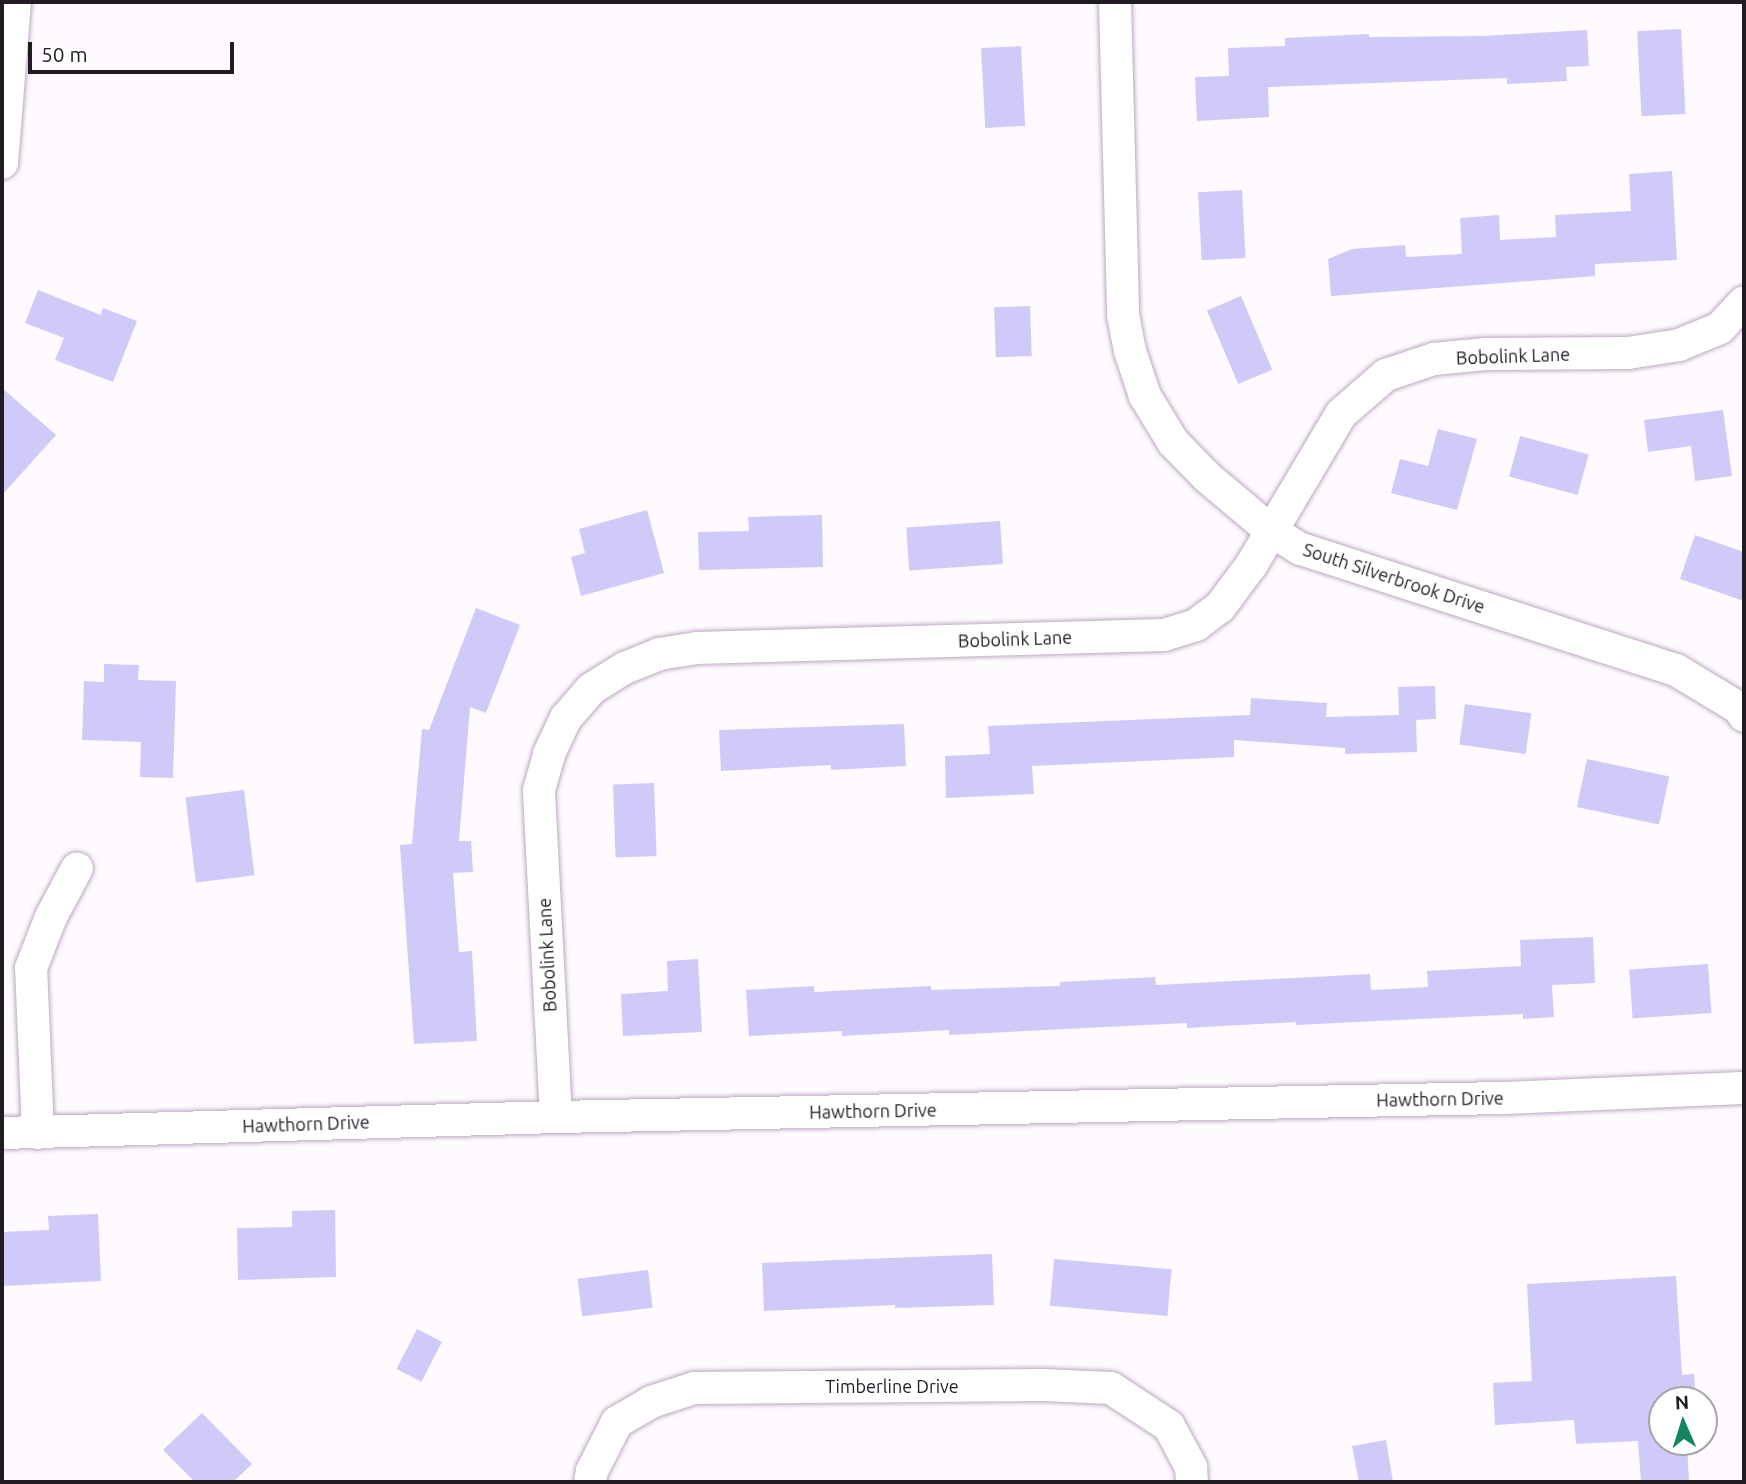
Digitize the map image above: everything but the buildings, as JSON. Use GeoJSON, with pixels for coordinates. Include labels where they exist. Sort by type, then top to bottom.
{"type":"FeatureCollection","features":[{"type":"Feature","properties":{"kind":"street"},"geometry":{"type":"LineString","coordinates":[[2,163],[15,2]]}},
{"type":"Feature","properties":{"kind":"street","name":"South Silverbrook Drive"},"geometry":{"type":"LineString","coordinates":[[1115,2],[1121,279],[1130,351],[1144,396],[1173,442],[1207,477],[1270,530],[1301,549],[1676,670],[1739,708],[1744,716]]}},
{"type":"Feature","properties":{"kind":"street","name":"Bobolink Lane"},"geometry":{"type":"LineString","coordinates":[[556,1117],[539,790],[549,754],[566,718],[592,689],[625,668],[659,654],[696,648],[1164,635],[1196,625],[1220,607],[1252,564],[1341,414],[1386,375],[1434,359],[1486,354],[1628,353],[1679,345],[1720,328],[1744,302]]}},
{"type":"Feature","properties":{"kind":"street"},"geometry":{"type":"LineString","coordinates":[[38,1133],[31,968],[51,917],[77,868]]}},
{"type":"Feature","properties":{"kind":"street","name":"Hawthorn Drive"},"geometry":{"type":"LineString","coordinates":[[2,1133],[556,1117],[1503,1098],[1744,1088]]}},
{"type":"Feature","properties":{"kind":"street","name":"Timberline Drive"},"geometry":{"type":"LineString","coordinates":[[590,1482],[592,1471],[617,1422],[651,1402],[694,1388],[1029,1385],[1111,1388],[1169,1426],[1191,1467],[1192,1482]]}}]}
